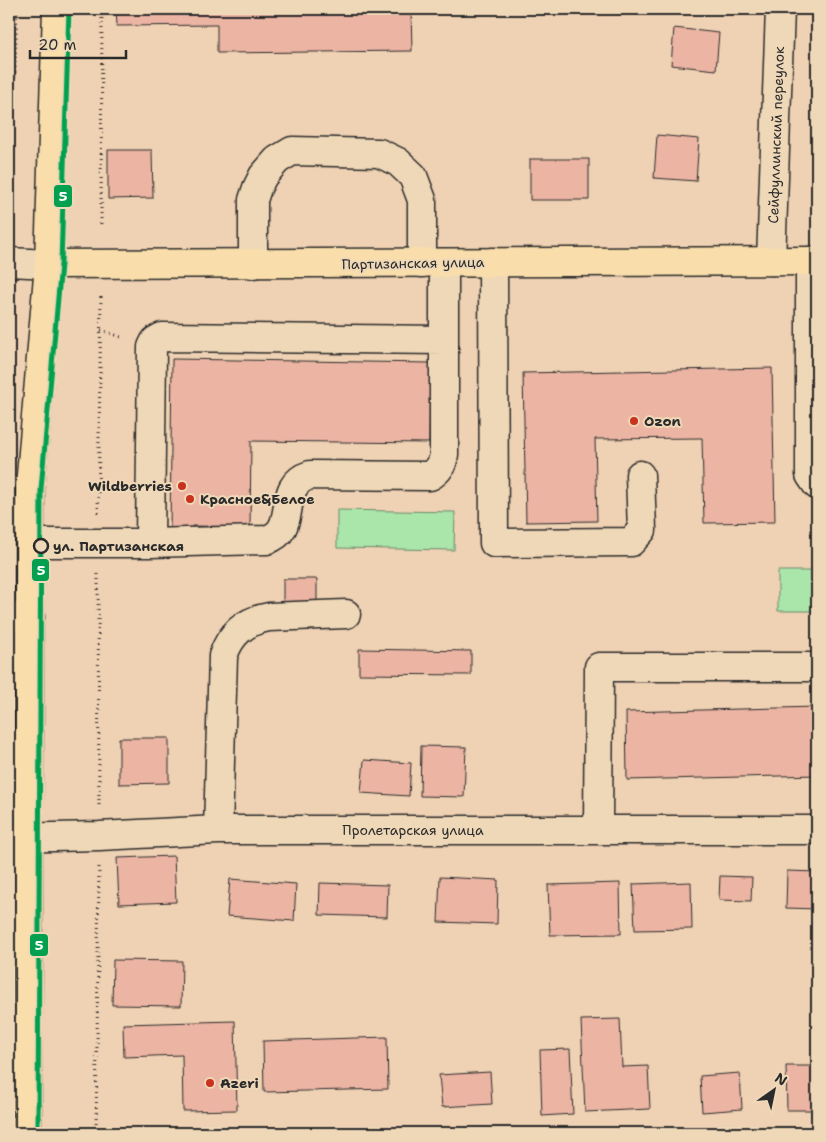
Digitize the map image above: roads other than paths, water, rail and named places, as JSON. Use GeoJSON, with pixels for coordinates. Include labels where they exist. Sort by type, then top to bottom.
{"type":"FeatureCollection","features":[{"type":"Feature","properties":{"kind":"main road"},"geometry":{"type":"LineString","coordinates":[[27,1133],[18,945],[19,617],[30,543],[30,487],[49,264],[57,9]]}},
{"type":"Feature","properties":{"kind":"main road","name":"Партизанская улица"},"geometry":{"type":"LineString","coordinates":[[49,264],[814,261]]}},
{"type":"Feature","properties":{"kind":"street","name":"Сейфуллинский переулок"},"geometry":{"type":"LineString","coordinates":[[771,261],[780,9]]}},
{"type":"Feature","properties":{"kind":"street"},"geometry":{"type":"LineString","coordinates":[[30,543],[150,543],[266,540],[272,538],[283,528],[292,489],[296,482],[303,477],[310,475],[430,476],[441,467],[444,454],[427,347],[433,263],[422,200],[413,176],[398,162],[379,153],[292,151],[277,160],[263,176],[257,188],[253,200],[253,264]]}},
{"type":"Feature","properties":{"kind":"street"},"geometry":{"type":"LineString","coordinates":[[814,261],[810,475],[817,485]]}},
{"type":"Feature","properties":{"kind":"street","name":"Партизанская улица"},"geometry":{"type":"LineString","coordinates":[[9,262],[49,264]]}},
{"type":"Feature","properties":{"kind":"street"},"geometry":{"type":"LineString","coordinates":[[493,262],[494,543],[631,542],[642,530],[640,475]]}},
{"type":"Feature","properties":{"kind":"street"},"geometry":{"type":"LineString","coordinates":[[150,543],[152,347],[155,341],[162,337],[427,347]]}},
{"type":"Feature","properties":{"kind":"street"},"geometry":{"type":"LineString","coordinates":[[218,830],[223,656],[227,645],[234,634],[245,625],[257,619],[346,614]]}},
{"type":"Feature","properties":{"kind":"street"},"geometry":{"type":"LineString","coordinates":[[598,830],[599,667],[817,667]]}},
{"type":"Feature","properties":{"kind":"street","name":"Пролетарская улица"},"geometry":{"type":"LineString","coordinates":[[18,838],[218,830],[817,830]]}},
{"type":"Feature","properties":{"kind":"place","name":"Ozon"},"geometry":{"type":"Point","coordinates":[634,421]}},
{"type":"Feature","properties":{"kind":"place","name":"Wildberries"},"geometry":{"type":"Point","coordinates":[182,486]}},
{"type":"Feature","properties":{"kind":"place","name":"Красное&Белое"},"geometry":{"type":"Point","coordinates":[190,499]}},
{"type":"Feature","properties":{"kind":"place","name":"ул. Партизанская"},"geometry":{"type":"Point","coordinates":[41,546]}},
{"type":"Feature","properties":{"kind":"place","name":"Azeri"},"geometry":{"type":"Point","coordinates":[210,1083]}}]}
